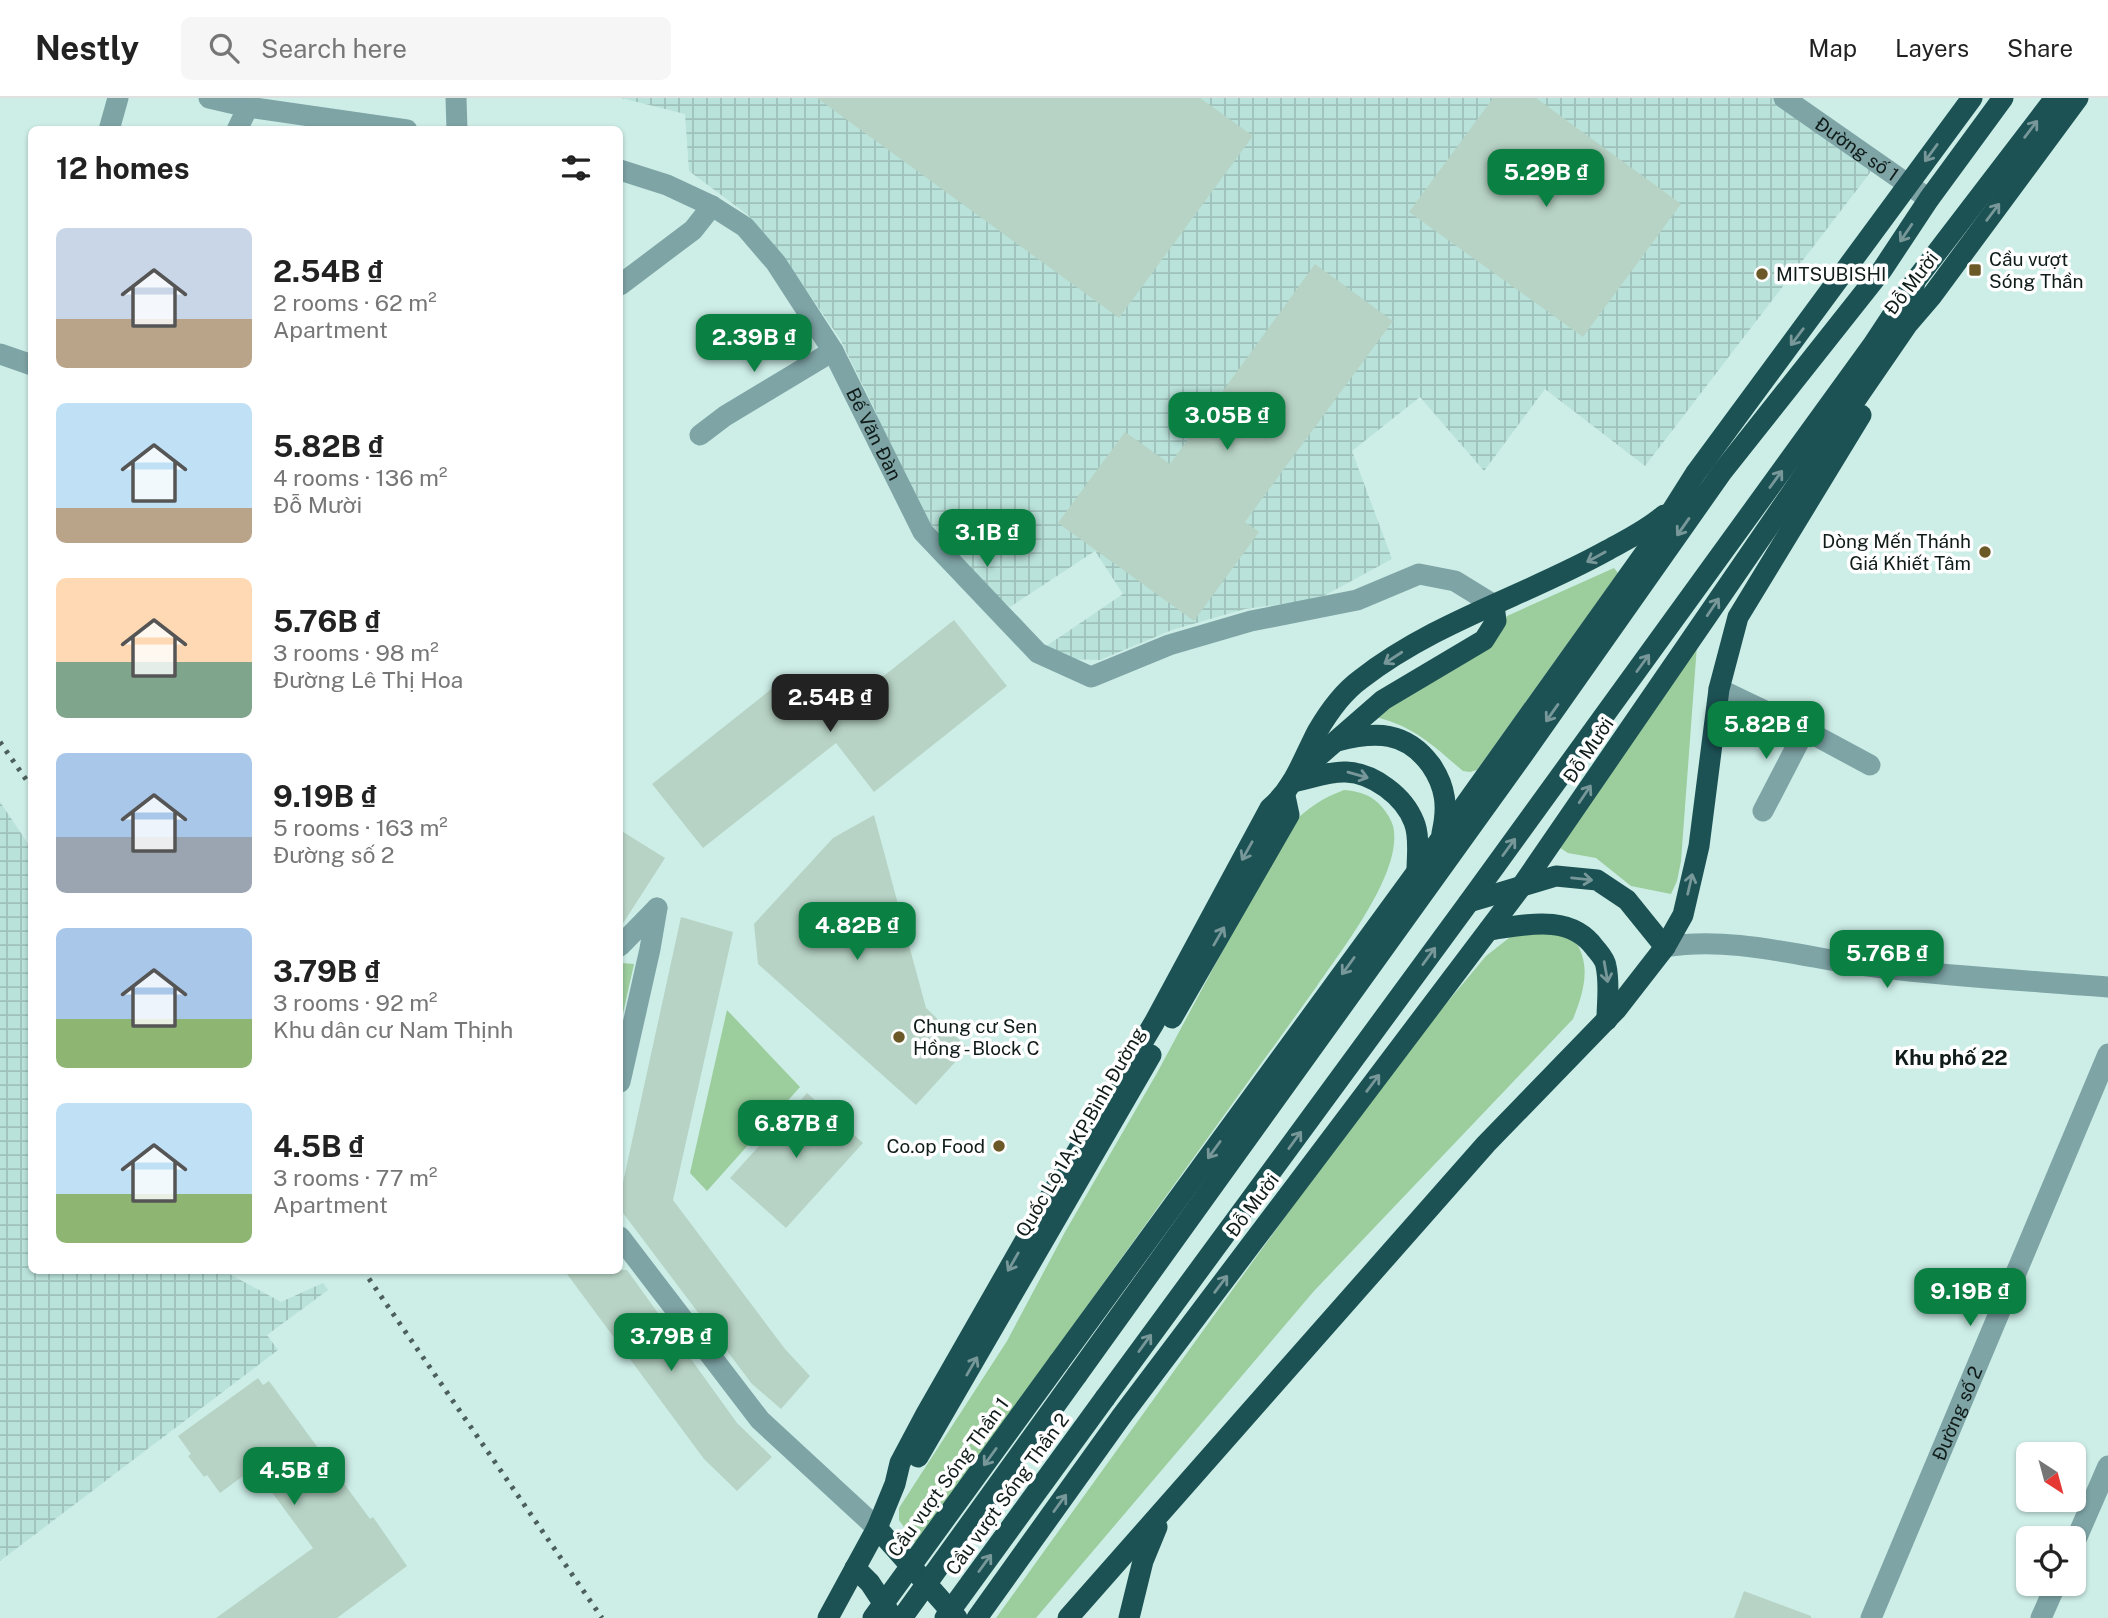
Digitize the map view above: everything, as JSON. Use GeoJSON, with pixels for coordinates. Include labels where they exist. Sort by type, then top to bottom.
{"type":"FeatureCollection","features":[{"type":"Feature","properties":{"kind":"highway"},"geometry":{"type":"LineString","coordinates":[[1417,871],[1649,547],[1695,474],[1972,98]]}},
{"type":"Feature","properties":{"kind":"highway","name":"Đỗ Mười"},"geometry":{"type":"LineString","coordinates":[[902,1618],[1522,756],[1722,471],[1882,270],[1929,199],[2003,98]]}},
{"type":"Feature","properties":{"kind":"highway","name":"Đỗ Mười"},"geometry":{"type":"LineString","coordinates":[[1105,1398],[1469,902],[1872,346],[1915,281],[2055,98]]}},
{"type":"Feature","properties":{"kind":"highway","name":"Đỗ Mười"},"geometry":{"type":"LineString","coordinates":[[977,1618],[1121,1417],[1521,887],[1907,325],[2078,98]]}},
{"type":"Feature","properties":{"kind":"highway"},"geometry":{"type":"LineString","coordinates":[[1068,1618],[1486,1144],[1607,1020],[1665,947],[1683,915],[1699,846],[1719,690],[1738,617],[1897,356],[1907,325],[1915,281]]}},
{"type":"Feature","properties":{"kind":"highway"},"geometry":{"type":"LineString","coordinates":[[1288,789],[1337,702],[1360,679],[1428,635],[1572,570],[1650,527],[1722,471]]}},
{"type":"Feature","properties":{"kind":"highway"},"geometry":{"type":"LineString","coordinates":[[828,1618],[877,1528],[895,1485],[900,1463],[933,1402],[1050,1197],[1154,1023],[1270,808],[1335,741],[1383,700],[1484,640],[1496,621],[1494,605]]}},
{"type":"Feature","properties":{"kind":"highway"},"geometry":{"type":"LineString","coordinates":[[1335,741],[1377,734],[1401,739],[1420,750],[1439,777],[1447,803],[1440,840],[1416,902]]}},
{"type":"Feature","properties":{"kind":"highway"},"geometry":{"type":"LineString","coordinates":[[1288,789],[1345,772],[1364,775],[1387,788],[1401,801],[1414,822],[1417,871]]}},
{"type":"Feature","properties":{"kind":"highway","name":"Cầu vượt Sóng Thần 1"},"geometry":{"type":"LineString","coordinates":[[873,1618],[1417,871]]}},
{"type":"Feature","properties":{"kind":"highway"},"geometry":{"type":"LineString","coordinates":[[1469,902],[1556,876],[1597,880],[1627,901],[1665,947]]}},
{"type":"Feature","properties":{"kind":"highway"},"geometry":{"type":"LineString","coordinates":[[1489,930],[1551,923],[1573,929],[1591,942],[1606,962],[1607,1020]]}},
{"type":"Feature","properties":{"kind":"highway","name":"Cầu vượt Sóng Thần 2"},"geometry":{"type":"LineString","coordinates":[[945,1618],[1105,1398]]}},
{"type":"Feature","properties":{"kind":"highway"},"geometry":{"type":"LineString","coordinates":[[1129,1618],[1143,1561],[1166,1507]]}},
{"type":"Feature","properties":{"kind":"highway"},"geometry":{"type":"LineString","coordinates":[[877,1528],[957,1618]]}},
{"type":"Feature","properties":{"kind":"highway"},"geometry":{"type":"LineString","coordinates":[[855,1568],[870,1583],[893,1618]]}},
{"type":"Feature","properties":{"kind":"street"},"geometry":{"type":"LineString","coordinates":[[110,126],[118,98]]}},
{"type":"Feature","properties":{"kind":"street"},"geometry":{"type":"LineString","coordinates":[[209,98],[248,107],[320,108],[390,126]]}},
{"type":"Feature","properties":{"kind":"street"},"geometry":{"type":"LineString","coordinates":[[456,98],[457,126]]}},
{"type":"Feature","properties":{"kind":"street","name":"Đường số 1"},"geometry":{"type":"LineString","coordinates":[[1784,98],[1929,199]]}},
{"type":"Feature","properties":{"kind":"street"},"geometry":{"type":"LineString","coordinates":[[239,126],[248,107]]}},
{"type":"Feature","properties":{"kind":"street","name":"Bế Văn Đàn"},"geometry":{"type":"LineString","coordinates":[[623,171],[667,185],[712,206],[746,228],[776,263],[833,351],[923,532],[1038,653],[1091,677],[1169,645],[1251,621],[1357,600],[1419,574],[1455,581],[1494,605]]}},
{"type":"Feature","properties":{"kind":"street"},"geometry":{"type":"LineString","coordinates":[[623,283],[693,230],[712,206]]}},
{"type":"Feature","properties":{"kind":"street"},"geometry":{"type":"LineString","coordinates":[[700,435],[725,416],[833,351]]}},
{"type":"Feature","properties":{"kind":"street"},"geometry":{"type":"LineString","coordinates":[[0,354],[28,364]]}},
{"type":"Feature","properties":{"kind":"street"},"geometry":{"type":"LineString","coordinates":[[1719,690],[1805,730],[1870,765]]}},
{"type":"Feature","properties":{"kind":"street"},"geometry":{"type":"LineString","coordinates":[[1763,811],[1805,730]]}},
{"type":"Feature","properties":{"kind":"street"},"geometry":{"type":"LineString","coordinates":[[623,943],[657,908],[623,1069]]}},
{"type":"Feature","properties":{"kind":"street"},"geometry":{"type":"LineString","coordinates":[[1665,947],[1720,943],[1883,968],[2108,987]]}},
{"type":"Feature","properties":{"kind":"street","name":"Đường số 2"},"geometry":{"type":"LineString","coordinates":[[1871,1618],[2108,1054]]}},
{"type":"Feature","properties":{"kind":"street"},"geometry":{"type":"LineString","coordinates":[[623,1241],[760,1420],[877,1528]]}},
{"type":"Feature","properties":{"kind":"street"},"geometry":{"type":"LineString","coordinates":[[2082,1526],[2108,1466]]}},
{"type":"Feature","properties":{"kind":"street"},"geometry":{"type":"LineString","coordinates":[[2041,1618],[2051,1596]]}},
{"type":"Feature","properties":{"kind":"shaded area"},"geometry":{"type":"Polygon","coordinates":[[[621,98],[1792,98],[1879,161],[1645,466],[1545,389],[1484,471],[1420,397],[1352,451],[1392,559],[1318,599],[1245,609],[1172,630],[1100,660],[1066,659],[1045,647],[1123,594],[1095,551],[1010,607],[976,578],[924,522],[900,478],[875,410],[840,339],[786,261],[748,215],[689,171],[685,114],[621,98]]]}},
{"type":"Feature","properties":{"kind":"shaded area"},"geometry":{"type":"Polygon","coordinates":[[[0,802],[28,844],[28,1274],[230,1274],[281,1302],[323,1283],[328,1290],[267,1335],[278,1350],[0,1561],[0,802]]]}},
{"type":"Feature","properties":{"kind":"green space"},"geometry":{"type":"Polygon","coordinates":[[[1614,568],[1618,573],[1477,770],[1463,771],[1410,730],[1371,716],[1493,641],[1507,616],[1614,568]]]}},
{"type":"Feature","properties":{"kind":"green space"},"geometry":{"type":"Polygon","coordinates":[[[1697,645],[1681,861],[1671,894],[1631,886],[1596,858],[1568,853],[1557,846],[1697,645]]]}},
{"type":"Feature","properties":{"kind":"green space"},"geometry":{"type":"Polygon","coordinates":[[[1344,790],[1374,799],[1386,812],[1393,826],[1394,844],[1389,865],[1368,909],[1317,986],[916,1544],[899,1520],[899,1508],[1007,1341],[1065,1232],[1157,1073],[1290,825],[1315,804],[1344,790]]]}},
{"type":"Feature","properties":{"kind":"green space"},"geometry":{"type":"Polygon","coordinates":[[[1527,928],[1574,939],[1580,949],[1584,978],[1573,1019],[1314,1291],[1036,1618],[996,1618],[1393,1067],[1486,956],[1514,934],[1527,928]]]}},
{"type":"Feature","properties":{"kind":"green space"},"geometry":{"type":"Polygon","coordinates":[[[623,963],[634,964],[623,1014],[623,963]]]}},
{"type":"Feature","properties":{"kind":"green space"},"geometry":{"type":"Polygon","coordinates":[[[727,1010],[800,1087],[707,1191],[690,1173],[727,1010]]]}},
{"type":"Feature","properties":{"kind":"building"},"geometry":{"type":"Polygon","coordinates":[[[817,98],[1200,98],[1253,136],[1119,318],[817,98]]]}},
{"type":"Feature","properties":{"kind":"building"},"geometry":{"type":"Polygon","coordinates":[[[1493,98],[1536,98],[1681,204],[1583,337],[1409,212],[1493,98]]]}},
{"type":"Feature","properties":{"kind":"building"},"geometry":{"type":"Polygon","coordinates":[[[1315,264],[1393,321],[1245,522],[1259,532],[1194,621],[1058,523],[1125,432],[1170,464],[1315,264]]]}},
{"type":"Feature","properties":{"kind":"building"},"geometry":{"type":"Polygon","coordinates":[[[954,620],[1007,686],[874,792],[836,743],[703,848],[652,784],[789,675],[826,722],[954,620]]]}},
{"type":"Feature","properties":{"kind":"building"},"geometry":{"type":"Polygon","coordinates":[[[874,815],[926,1008],[968,1048],[916,1105],[758,964],[754,924],[833,838],[874,815]]]}},
{"type":"Feature","properties":{"kind":"building"},"geometry":{"type":"Polygon","coordinates":[[[623,832],[665,858],[623,923],[623,832]]]}},
{"type":"Feature","properties":{"kind":"building"},"geometry":{"type":"Polygon","coordinates":[[[681,917],[733,932],[673,1200],[785,1349],[810,1376],[781,1409],[752,1384],[623,1213],[623,1182],[681,917]]]}},
{"type":"Feature","properties":{"kind":"building"},"geometry":{"type":"Polygon","coordinates":[[[807,1093],[863,1143],[786,1228],[730,1178],[807,1093]]]}},
{"type":"Feature","properties":{"kind":"building"},"geometry":{"type":"Polygon","coordinates":[[[623,1270],[627,1270],[737,1423],[772,1457],[737,1491],[704,1459],[567,1274],[623,1274],[623,1270]]]}},
{"type":"Feature","properties":{"kind":"building"},"geometry":{"type":"Polygon","coordinates":[[[258,1378],[263,1385],[269,1381],[407,1566],[337,1618],[216,1618],[313,1548],[254,1468],[220,1493],[188,1456],[191,1454],[178,1436],[258,1378]]]}},
{"type":"Feature","properties":{"kind":"building"},"geometry":{"type":"Polygon","coordinates":[[[1744,1591],[1811,1616],[1811,1618],[1734,1618],[1744,1591]]]}},
{"type":"Feature","properties":{"kind":"railway"},"geometry":{"type":"LineString","coordinates":[[0,742],[28,782]]}},
{"type":"Feature","properties":{"kind":"railway"},"geometry":{"type":"LineString","coordinates":[[366,1274],[602,1618]]}},
{"type":"Feature","properties":{"kind":"place","name":"Cầu vượt Sóng Thần"},"geometry":{"type":"Point","coordinates":[1975,270]}},
{"type":"Feature","properties":{"kind":"place","name":"MITSUBISHI"},"geometry":{"type":"Point","coordinates":[1762,274]}},
{"type":"Feature","properties":{"kind":"place","name":"Dòng Mến Thánh Giá Khiết Tâm"},"geometry":{"type":"Point","coordinates":[1985,552]}},
{"type":"Feature","properties":{"kind":"place","name":"Chung cư Sen Hồng - Block C"},"geometry":{"type":"Point","coordinates":[899,1037]}},
{"type":"Feature","properties":{"kind":"place","name":"Co.op Food"},"geometry":{"type":"Point","coordinates":[999,1146]}},
{"type":"Feature","properties":{"kind":"district","name":"Khu phố 22"},"geometry":{"type":"Point","coordinates":[1951,1058]}}]}
